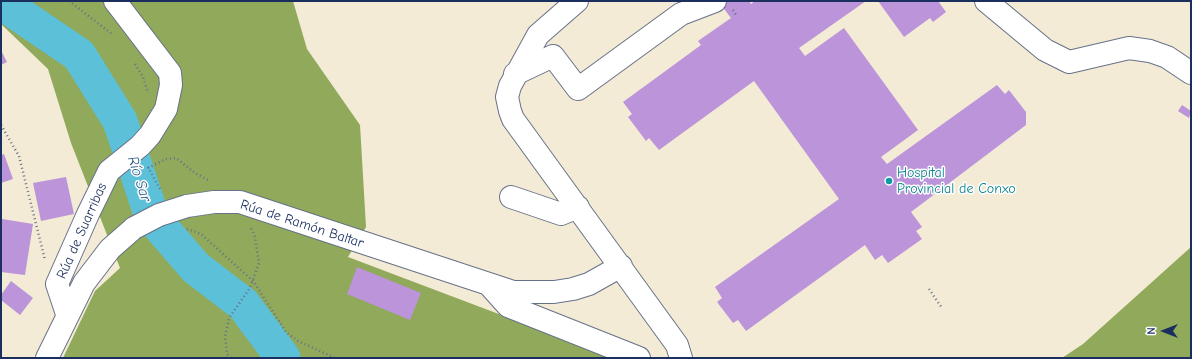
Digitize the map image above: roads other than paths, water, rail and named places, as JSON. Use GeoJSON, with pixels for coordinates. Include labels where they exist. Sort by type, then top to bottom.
{"type":"FeatureCollection","features":[{"type":"Feature","properties":{"kind":"street","name":"Rúa de Suarribas"},"geometry":{"type":"LineString","coordinates":[[67,314],[57,284],[88,214],[109,171],[138,148],[150,135],[166,109],[171,85],[170,73],[115,1]]}},
{"type":"Feature","properties":{"kind":"street"},"geometry":{"type":"LineString","coordinates":[[577,1],[538,36],[515,74],[507,97],[512,115],[677,345],[680,358]]}},
{"type":"Feature","properties":{"kind":"street"},"geometry":{"type":"LineString","coordinates":[[515,74],[553,56],[578,89],[681,14],[715,1]]}},
{"type":"Feature","properties":{"kind":"street"},"geometry":{"type":"LineString","coordinates":[[986,1],[1046,50],[1069,62],[1129,48],[1150,51],[1167,57],[1191,73]]}},
{"type":"Feature","properties":{"kind":"street"},"geometry":{"type":"LineString","coordinates":[[511,197],[561,214],[578,207]]}},
{"type":"Feature","properties":{"kind":"street","name":"Rúa de Ramón Baltar"},"geometry":{"type":"LineString","coordinates":[[47,358],[67,314],[84,283],[110,249],[134,228],[159,215],[187,206],[214,202],[240,202],[514,292],[554,292],[589,284],[621,266]]}},
{"type":"Feature","properties":{"kind":"street"},"geometry":{"type":"LineString","coordinates":[[488,284],[508,306],[639,358]]}},
{"type":"Feature","properties":{"kind":"waterway","name":"Río Sar"},"geometry":{"type":"LineString","coordinates":[[1,2],[79,55],[120,121],[152,217],[196,268],[243,304],[283,358]]}},
{"type":"Feature","properties":{"kind":"place","name":"Hospital Provincial de Conxo"},"geometry":{"type":"Point","coordinates":[889,181]}}]}
